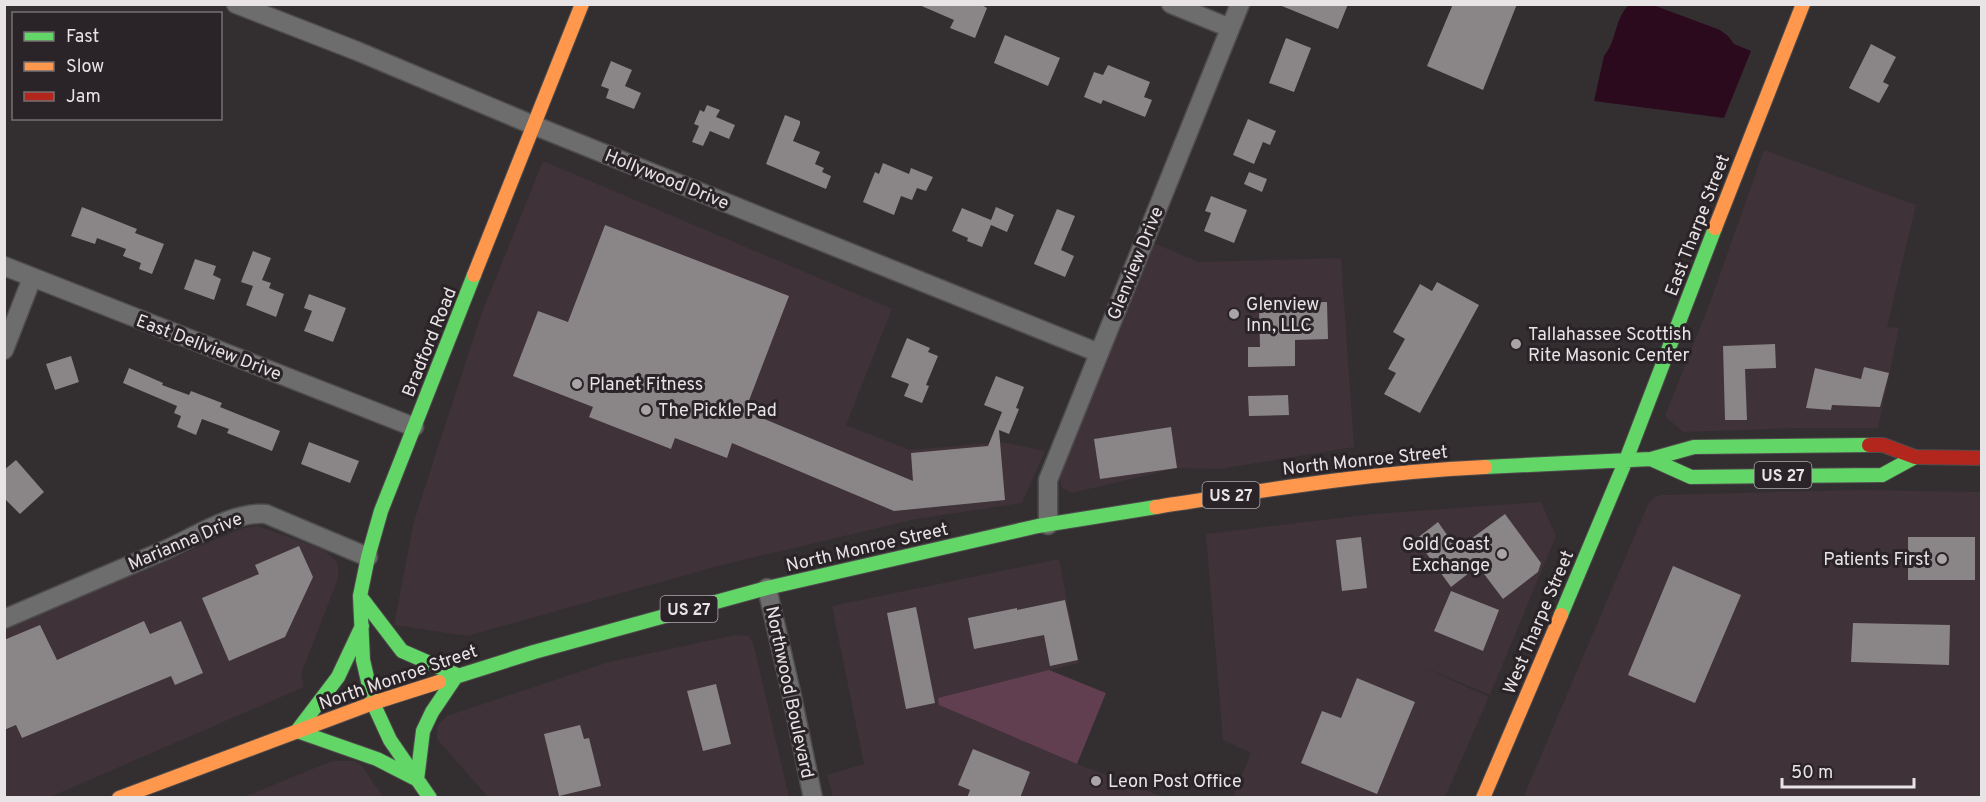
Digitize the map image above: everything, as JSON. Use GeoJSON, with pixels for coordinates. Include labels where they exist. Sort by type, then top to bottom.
{"type":"FeatureCollection","features":[{"type":"Feature","properties":{"kind":"main road","name":"Bradford Road"},"geometry":{"type":"LineString","coordinates":[[430,798],[390,740],[373,703],[363,660],[360,596],[381,511],[582,4]]}},
{"type":"Feature","properties":{"kind":"main road","name":"East Tharpe Street"},"geometry":{"type":"LineString","coordinates":[[1626,460],[1803,4]]}},
{"type":"Feature","properties":{"kind":"main road","name":"North Monroe Street"},"geometry":{"type":"LineString","coordinates":[[119,798],[373,703],[560,644],[767,588],[1048,525],[1277,488],[1384,474],[1651,459],[1694,447],[1883,445],[1915,458],[1982,458]]}},
{"type":"Feature","properties":{"kind":"main road","name":"North Monroe Street"},"geometry":{"type":"LineString","coordinates":[[1651,459],[1691,477],[1882,475],[1915,458]]}},
{"type":"Feature","properties":{"kind":"main road","name":"West Tharpe Street"},"geometry":{"type":"LineString","coordinates":[[1483,798],[1626,460]]}},
{"type":"Feature","properties":{"kind":"main road"},"geometry":{"type":"LineString","coordinates":[[360,596],[402,651],[457,675],[432,712],[423,731],[417,780],[377,759],[297,731],[338,677],[362,626]]}},
{"type":"Feature","properties":{"kind":"street","name":"Hollywood Drive"},"geometry":{"type":"LineString","coordinates":[[236,4],[1099,353]]}},
{"type":"Feature","properties":{"kind":"street"},"geometry":{"type":"LineString","coordinates":[[1171,4],[1230,28]]}},
{"type":"Feature","properties":{"kind":"street","name":"Glenview Drive"},"geometry":{"type":"LineString","coordinates":[[1048,525],[1048,480],[1240,4]]}},
{"type":"Feature","properties":{"kind":"street","name":"East Dellview Drive"},"geometry":{"type":"LineString","coordinates":[[4,267],[414,427]]}},
{"type":"Feature","properties":{"kind":"street"},"geometry":{"type":"LineString","coordinates":[[4,350],[32,278]]}},
{"type":"Feature","properties":{"kind":"street","name":"Marianna Drive"},"geometry":{"type":"LineString","coordinates":[[4,619],[253,513],[266,514],[368,557]]}},
{"type":"Feature","properties":{"kind":"street","name":"Northwood Boulevard"},"geometry":{"type":"LineString","coordinates":[[767,588],[813,798]]}},
{"type":"Feature","properties":{"kind":"shaded area"},"geometry":{"type":"Polygon","coordinates":[[[1629,5],[1653,5],[1720,30],[1734,44],[1751,51],[1724,118],[1594,101],[1604,56],[1621,17],[1629,5]]]}},
{"type":"Feature","properties":{"kind":"shaded area"},"geometry":{"type":"Polygon","coordinates":[[[1764,150],[1916,205],[1887,327],[1899,328],[1878,428],[1683,432],[1665,416],[1711,300],[1764,150]]]}},
{"type":"Feature","properties":{"kind":"shaded area"},"geometry":{"type":"Polygon","coordinates":[[[543,161],[892,309],[846,425],[910,450],[1002,442],[1045,451],[1022,503],[916,519],[722,565],[467,636],[394,625],[414,521],[481,315],[543,161]]]}},
{"type":"Feature","properties":{"kind":"shaded area","name":"Glenview Inn, LLC"},"geometry":{"type":"Polygon","coordinates":[[[1154,243],[1198,262],[1341,258],[1354,447],[1220,469],[1177,468],[1072,493],[1062,488],[1060,479],[1062,467],[1096,379],[1154,243]]]}},
{"type":"Feature","properties":{"kind":"shaded area"},"geometry":{"type":"Polygon","coordinates":[[[1860,490],[1981,492],[1981,797],[1523,798],[1648,504],[1655,497],[1860,490]]]}},
{"type":"Feature","properties":{"kind":"shaded area"},"geometry":{"type":"Polygon","coordinates":[[[1541,502],[1556,536],[1490,695],[1416,664],[1489,697],[1445,797],[1233,797],[1251,753],[1223,740],[1206,534],[1373,514],[1541,502]]]}},
{"type":"Feature","properties":{"kind":"shaded area"},"geometry":{"type":"Polygon","coordinates":[[[258,526],[324,550],[337,562],[339,576],[301,674],[304,687],[50,797],[5,798],[5,630],[243,528],[258,526]]]}},
{"type":"Feature","properties":{"kind":"shaded area"},"geometry":{"type":"Polygon","coordinates":[[[1059,559],[1079,663],[939,698],[939,705],[1077,764],[1164,797],[833,797],[827,775],[864,764],[832,606],[1059,559]]]}},
{"type":"Feature","properties":{"kind":"shaded area"},"geometry":{"type":"Polygon","coordinates":[[[735,635],[749,636],[754,646],[789,797],[488,797],[437,739],[437,726],[447,716],[609,662],[735,635]]]}},
{"type":"Feature","properties":{"kind":"shaded area"},"geometry":{"type":"Polygon","coordinates":[[[1049,670],[1106,693],[1077,764],[939,705],[938,698],[1049,670]]]}},
{"type":"Feature","properties":{"kind":"shaded area"},"geometry":{"type":"Polygon","coordinates":[[[332,761],[354,761],[362,766],[383,797],[241,798],[332,761]]]}},
{"type":"Feature","properties":{"kind":"building"},"geometry":{"type":"Polygon","coordinates":[[[917,4],[980,4],[987,8],[975,38],[950,28],[954,20],[917,4]]]}},
{"type":"Feature","properties":{"kind":"building"},"geometry":{"type":"Polygon","coordinates":[[[1277,4],[1348,4],[1338,29],[1277,4]]]}},
{"type":"Feature","properties":{"kind":"building"},"geometry":{"type":"Polygon","coordinates":[[[1453,4],[1517,4],[1483,90],[1427,66],[1453,4]]]}},
{"type":"Feature","properties":{"kind":"building"},"geometry":{"type":"Polygon","coordinates":[[[1005,35],[1060,58],[1048,86],[994,63],[1005,35]]]}},
{"type":"Feature","properties":{"kind":"building"},"geometry":{"type":"Polygon","coordinates":[[[1286,38],[1311,48],[1294,92],[1269,83],[1286,38]]]}},
{"type":"Feature","properties":{"kind":"building"},"geometry":{"type":"Polygon","coordinates":[[[1871,44],[1896,57],[1883,82],[1889,85],[1879,103],[1849,88],[1871,44]]]}},
{"type":"Feature","properties":{"kind":"building"},"geometry":{"type":"Polygon","coordinates":[[[611,61],[632,70],[625,86],[641,93],[634,109],[606,98],[609,89],[601,86],[611,61]]]}},
{"type":"Feature","properties":{"kind":"building"},"geometry":{"type":"Polygon","coordinates":[[[1108,65],[1150,82],[1144,97],[1152,100],[1145,117],[1103,100],[1101,104],[1084,97],[1094,72],[1103,75],[1108,65]]]}},
{"type":"Feature","properties":{"kind":"building"},"geometry":{"type":"Polygon","coordinates":[[[707,105],[720,110],[716,117],[735,125],[729,139],[710,131],[703,146],[692,142],[699,126],[694,124],[700,110],[704,112],[707,105]]]}},
{"type":"Feature","properties":{"kind":"building"},"geometry":{"type":"Polygon","coordinates":[[[785,115],[800,121],[793,141],[820,152],[815,164],[824,168],[822,172],[831,176],[826,189],[766,164],[785,115]]]}},
{"type":"Feature","properties":{"kind":"building"},"geometry":{"type":"Polygon","coordinates":[[[1248,119],[1276,131],[1270,145],[1263,142],[1254,164],[1233,155],[1248,119]]]}},
{"type":"Feature","properties":{"kind":"building"},"geometry":{"type":"Polygon","coordinates":[[[883,163],[909,174],[911,168],[933,177],[926,191],[917,188],[912,200],[901,196],[894,215],[863,202],[875,172],[879,174],[883,163]]]}},
{"type":"Feature","properties":{"kind":"building"},"geometry":{"type":"Polygon","coordinates":[[[1249,172],[1267,179],[1262,192],[1244,184],[1249,172]]]}},
{"type":"Feature","properties":{"kind":"building"},"geometry":{"type":"Polygon","coordinates":[[[1211,196],[1247,210],[1234,243],[1204,231],[1211,213],[1205,211],[1211,196]]]}},
{"type":"Feature","properties":{"kind":"building"},"geometry":{"type":"Polygon","coordinates":[[[82,207],[137,229],[135,233],[164,244],[152,274],[139,269],[141,263],[123,256],[126,249],[97,238],[95,244],[71,236],[82,207]]]}},
{"type":"Feature","properties":{"kind":"building"},"geometry":{"type":"Polygon","coordinates":[[[996,207],[1014,215],[1007,232],[991,225],[982,247],[952,231],[962,208],[991,220],[996,207]]]}},
{"type":"Feature","properties":{"kind":"building"},"geometry":{"type":"Polygon","coordinates":[[[1057,209],[1075,216],[1061,250],[1074,256],[1065,277],[1034,264],[1057,209]]]}},
{"type":"Feature","properties":{"kind":"building"},"geometry":{"type":"Polygon","coordinates":[[[605,225],[789,296],[745,411],[913,481],[911,453],[988,446],[1002,412],[984,405],[996,376],[1024,387],[1016,408],[1019,409],[1009,434],[999,430],[1005,500],[894,511],[732,443],[727,458],[675,438],[671,449],[589,417],[593,407],[513,376],[538,311],[568,322],[605,225]]]}},
{"type":"Feature","properties":{"kind":"building"},"geometry":{"type":"Polygon","coordinates":[[[253,251],[271,258],[262,280],[271,283],[269,288],[284,294],[276,317],[246,305],[253,286],[241,282],[253,251]]]}},
{"type":"Feature","properties":{"kind":"building"},"geometry":{"type":"Polygon","coordinates":[[[195,259],[216,266],[213,275],[221,279],[214,300],[184,289],[195,259]]]}},
{"type":"Feature","properties":{"kind":"building"},"geometry":{"type":"Polygon","coordinates":[[[1437,282],[1479,305],[1420,413],[1384,394],[1396,373],[1388,369],[1405,339],[1393,332],[1420,284],[1432,291],[1437,282]]]}},
{"type":"Feature","properties":{"kind":"building"},"geometry":{"type":"Polygon","coordinates":[[[309,294],[346,308],[333,342],[304,331],[312,311],[304,308],[309,294]]]}},
{"type":"Feature","properties":{"kind":"building"},"geometry":{"type":"Polygon","coordinates":[[[1327,302],[1328,339],[1295,340],[1295,366],[1248,367],[1248,347],[1260,347],[1259,308],[1270,308],[1270,303],[1327,302]]]}},
{"type":"Feature","properties":{"kind":"building"},"geometry":{"type":"Polygon","coordinates":[[[907,338],[930,348],[928,352],[938,356],[926,385],[929,386],[922,403],[904,396],[909,384],[891,377],[907,338]]]}},
{"type":"Feature","properties":{"kind":"building"},"geometry":{"type":"Polygon","coordinates":[[[1775,344],[1776,368],[1745,369],[1747,420],[1725,420],[1723,346],[1775,344]]]}},
{"type":"Feature","properties":{"kind":"building"},"geometry":{"type":"Polygon","coordinates":[[[71,356],[79,382],[55,390],[46,364],[71,356]]]}},
{"type":"Feature","properties":{"kind":"building"},"geometry":{"type":"Polygon","coordinates":[[[1864,367],[1889,373],[1880,407],[1832,405],[1831,410],[1806,408],[1815,368],[1861,379],[1864,367]]]}},
{"type":"Feature","properties":{"kind":"building"},"geometry":{"type":"Polygon","coordinates":[[[129,368],[163,383],[162,385],[189,395],[191,391],[222,403],[220,407],[280,431],[272,451],[227,433],[229,429],[202,419],[196,435],[177,427],[181,416],[174,413],[177,406],[123,383],[129,368]]]}},
{"type":"Feature","properties":{"kind":"building"},"geometry":{"type":"Polygon","coordinates":[[[1288,395],[1289,415],[1249,416],[1248,396],[1288,395]]]}},
{"type":"Feature","properties":{"kind":"building"},"geometry":{"type":"Polygon","coordinates":[[[1171,427],[1177,468],[1100,479],[1094,439],[1171,427]]]}},
{"type":"Feature","properties":{"kind":"building"},"geometry":{"type":"Polygon","coordinates":[[[309,442],[359,461],[350,483],[301,464],[309,442]]]}},
{"type":"Feature","properties":{"kind":"building"},"geometry":{"type":"Polygon","coordinates":[[[16,460],[44,492],[20,514],[4,498],[4,470],[16,460]]]}},
{"type":"Feature","properties":{"kind":"building","name":"Gold Coast Exchange"},"geometry":{"type":"Polygon","coordinates":[[[1505,514],[1541,563],[1538,572],[1503,599],[1478,566],[1451,587],[1416,539],[1438,522],[1457,549],[1505,514]]]}},
{"type":"Feature","properties":{"kind":"building"},"geometry":{"type":"Polygon","coordinates":[[[1361,537],[1367,588],[1342,591],[1336,540],[1361,537]]]}},
{"type":"Feature","properties":{"kind":"building","name":"Patients First"},"geometry":{"type":"Polygon","coordinates":[[[1908,537],[1975,537],[1975,580],[1908,580],[1908,537]]]}},
{"type":"Feature","properties":{"kind":"building"},"geometry":{"type":"Polygon","coordinates":[[[299,546],[313,577],[285,637],[229,661],[202,598],[259,574],[255,565],[299,546]]]}},
{"type":"Feature","properties":{"kind":"building"},"geometry":{"type":"Polygon","coordinates":[[[1673,566],[1741,595],[1695,703],[1628,675],[1673,566]]]}},
{"type":"Feature","properties":{"kind":"building"},"geometry":{"type":"Polygon","coordinates":[[[1451,591],[1499,610],[1483,651],[1434,631],[1451,591]]]}},
{"type":"Feature","properties":{"kind":"building"},"geometry":{"type":"Polygon","coordinates":[[[1065,600],[1078,660],[1050,666],[1044,635],[974,649],[968,618],[1065,600]]]}},
{"type":"Feature","properties":{"kind":"building"},"geometry":{"type":"Polygon","coordinates":[[[916,607],[935,703],[906,709],[887,613],[916,607]]]}},
{"type":"Feature","properties":{"kind":"building"},"geometry":{"type":"Polygon","coordinates":[[[144,621],[150,634],[181,621],[203,673],[175,685],[171,676],[22,738],[16,725],[4,730],[4,640],[40,625],[57,660],[144,621]]]}},
{"type":"Feature","properties":{"kind":"building"},"geometry":{"type":"Polygon","coordinates":[[[1853,623],[1950,625],[1949,665],[1851,662],[1853,623]]]}},
{"type":"Feature","properties":{"kind":"building"},"geometry":{"type":"Polygon","coordinates":[[[1357,678],[1415,702],[1377,794],[1301,763],[1322,711],[1341,718],[1357,678]]]}},
{"type":"Feature","properties":{"kind":"building"},"geometry":{"type":"Polygon","coordinates":[[[716,684],[731,744],[703,751],[687,691],[716,684]]]}},
{"type":"Feature","properties":{"kind":"building"},"geometry":{"type":"Polygon","coordinates":[[[580,725],[584,739],[589,738],[601,786],[559,796],[544,734],[580,725]]]}},
{"type":"Feature","properties":{"kind":"building"},"geometry":{"type":"Polygon","coordinates":[[[973,749],[1030,772],[1020,798],[967,798],[970,790],[958,785],[973,749]]]}},
{"type":"Feature","properties":{"kind":"traffic: fast"},"geometry":{"type":"LineString","coordinates":[[1561,615],[1626,460],[1715,228]]}},
{"type":"Feature","properties":{"kind":"traffic: fast"},"geometry":{"type":"LineString","coordinates":[[430,798],[390,740],[373,703],[363,660],[360,596],[381,511],[474,275]]}},
{"type":"Feature","properties":{"kind":"traffic: fast"},"geometry":{"type":"LineString","coordinates":[[1485,467],[1651,459],[1694,447],[1869,445]]}},
{"type":"Feature","properties":{"kind":"traffic: fast"},"geometry":{"type":"LineString","coordinates":[[1651,459],[1691,477],[1882,475],[1915,457]]}},
{"type":"Feature","properties":{"kind":"traffic: fast"},"geometry":{"type":"LineString","coordinates":[[439,682],[534,652],[767,588],[1038,526],[1156,507]]}},
{"type":"Feature","properties":{"kind":"traffic: fast"},"geometry":{"type":"LineString","coordinates":[[360,596],[402,651],[457,675]]}},
{"type":"Feature","properties":{"kind":"traffic: fast"},"geometry":{"type":"LineString","coordinates":[[297,731],[338,677],[362,626]]}},
{"type":"Feature","properties":{"kind":"traffic: fast"},"geometry":{"type":"LineString","coordinates":[[417,780],[423,731],[432,712],[457,675]]}},
{"type":"Feature","properties":{"kind":"traffic: fast"},"geometry":{"type":"LineString","coordinates":[[297,731],[377,759],[414,778]]}},
{"type":"Feature","properties":{"kind":"traffic: slow"},"geometry":{"type":"LineString","coordinates":[[474,275],[582,4]]}},
{"type":"Feature","properties":{"kind":"traffic: slow"},"geometry":{"type":"LineString","coordinates":[[1715,228],[1803,4]]}},
{"type":"Feature","properties":{"kind":"traffic: slow"},"geometry":{"type":"LineString","coordinates":[[1156,507],[1361,477],[1485,467]]}},
{"type":"Feature","properties":{"kind":"traffic: slow"},"geometry":{"type":"LineString","coordinates":[[1483,798],[1561,615]]}},
{"type":"Feature","properties":{"kind":"traffic: slow"},"geometry":{"type":"LineString","coordinates":[[119,798],[373,703],[439,682]]}},
{"type":"Feature","properties":{"kind":"traffic: jam"},"geometry":{"type":"LineString","coordinates":[[1869,445],[1883,445],[1915,457],[1982,458]]}},
{"type":"Feature","properties":{"kind":"place","name":"Glenview Inn, LLC"},"geometry":{"type":"Point","coordinates":[1234,314]}},
{"type":"Feature","properties":{"kind":"place","name":"Tallahassee Scottish Rite Masonic Center"},"geometry":{"type":"Point","coordinates":[1516,344]}},
{"type":"Feature","properties":{"kind":"place","name":"Planet Fitness"},"geometry":{"type":"Point","coordinates":[577,384]}},
{"type":"Feature","properties":{"kind":"place","name":"The Pickle Pad"},"geometry":{"type":"Point","coordinates":[646,410]}},
{"type":"Feature","properties":{"kind":"place","name":"Gold Coast Exchange"},"geometry":{"type":"Point","coordinates":[1502,554]}},
{"type":"Feature","properties":{"kind":"place","name":"Patients First"},"geometry":{"type":"Point","coordinates":[1942,559]}},
{"type":"Feature","properties":{"kind":"place","name":"Leon Post Office"},"geometry":{"type":"Point","coordinates":[1096,781]}}]}
